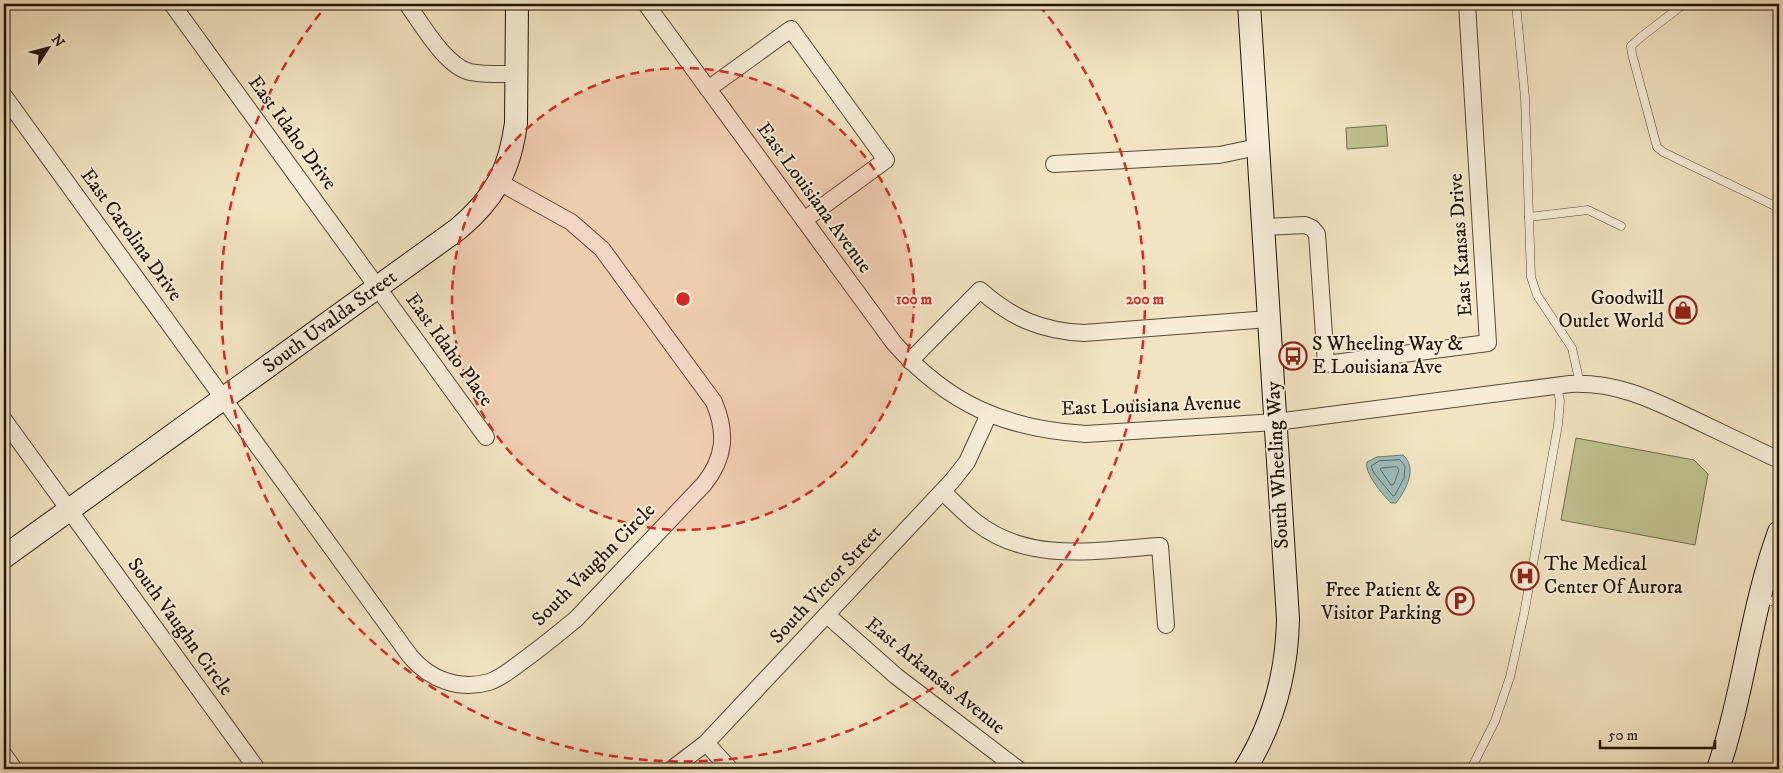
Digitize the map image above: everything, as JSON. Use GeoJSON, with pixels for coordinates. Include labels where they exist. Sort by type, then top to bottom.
{"type":"FeatureCollection","features":[{"type":"Feature","properties":{"kind":"street","name":"East Idaho Drive"},"geometry":{"type":"LineString","coordinates":[[172,4],[378,288]]}},
{"type":"Feature","properties":{"kind":"street"},"geometry":{"type":"LineString","coordinates":[[407,4],[448,59],[460,68],[482,73],[517,74]]}},
{"type":"Feature","properties":{"kind":"street","name":"South Uvalda Street"},"geometry":{"type":"LineString","coordinates":[[4,557],[378,288],[469,220],[490,198],[509,159],[514,141],[516,123],[517,4]]}},
{"type":"Feature","properties":{"kind":"street","name":"East Louisiana Avenue"},"geometry":{"type":"LineString","coordinates":[[646,4],[894,343],[930,379],[951,394],[989,414],[1034,428],[1086,434],[1276,422],[1557,386],[1580,384],[1604,385],[1641,395],[1779,460]]}},
{"type":"Feature","properties":{"kind":"street","name":"South Wheeling Way"},"geometry":{"type":"LineString","coordinates":[[1245,769],[1263,736],[1282,678],[1288,618],[1249,4]]}},
{"type":"Feature","properties":{"kind":"street","name":"East Kansas Drive"},"geometry":{"type":"LineString","coordinates":[[1263,227],[1305,225],[1312,228],[1317,234],[1326,364],[1488,342],[1467,4]]}},
{"type":"Feature","properties":{"kind":"street"},"geometry":{"type":"LineString","coordinates":[[708,89],[791,30],[886,160],[804,220]]}},
{"type":"Feature","properties":{"kind":"street","name":"East Carolina Drive"},"geometry":{"type":"LineString","coordinates":[[4,96],[223,399]]}},
{"type":"Feature","properties":{"kind":"street"},"geometry":{"type":"LineString","coordinates":[[1054,164],[1219,155],[1258,147]]}},
{"type":"Feature","properties":{"kind":"street","name":"South Vaughn Circle"},"geometry":{"type":"LineString","coordinates":[[223,399],[410,656],[428,674],[445,682],[459,685],[489,682],[502,676],[553,638],[576,619],[704,484],[722,449],[722,430],[720,416],[714,402],[602,249],[571,222],[499,182]]}},
{"type":"Feature","properties":{"kind":"street","name":"East Idaho Place"},"geometry":{"type":"LineString","coordinates":[[378,288],[486,437]]}},
{"type":"Feature","properties":{"kind":"street"},"geometry":{"type":"LineString","coordinates":[[910,360],[980,290],[996,304],[1016,317],[1039,326],[1066,332],[1084,333],[1269,320]]}},
{"type":"Feature","properties":{"kind":"street","name":"South Victor Street"},"geometry":{"type":"LineString","coordinates":[[672,769],[706,742],[943,492],[967,462],[989,414]]}},
{"type":"Feature","properties":{"kind":"street","name":"South Vaughn Circle"},"geometry":{"type":"LineString","coordinates":[[4,420],[257,769]]}},
{"type":"Feature","properties":{"kind":"street"},"geometry":{"type":"LineString","coordinates":[[943,492],[977,523],[990,531],[1016,544],[1038,550],[1060,552],[1160,546],[1166,625]]}},
{"type":"Feature","properties":{"kind":"street"},"geometry":{"type":"LineString","coordinates":[[1718,769],[1769,600],[1779,532]]}},
{"type":"Feature","properties":{"kind":"street","name":"East Arkansas Avenue"},"geometry":{"type":"LineString","coordinates":[[827,615],[896,676],[1018,769]]}},
{"type":"Feature","properties":{"kind":"street"},"geometry":{"type":"LineString","coordinates":[[706,742],[730,769]]}},
{"type":"Feature","properties":{"kind":"street"},"geometry":{"type":"LineString","coordinates":[[4,755],[14,769]]}},
{"type":"Feature","properties":{"kind":"lane"},"geometry":{"type":"LineString","coordinates":[[1516,4],[1525,98],[1532,283],[1537,295],[1572,348],[1580,384]]}},
{"type":"Feature","properties":{"kind":"lane"},"geometry":{"type":"LineString","coordinates":[[1684,4],[1631,46],[1657,147],[1663,152],[1779,208]]}},
{"type":"Feature","properties":{"kind":"lane"},"geometry":{"type":"LineString","coordinates":[[1529,217],[1588,210],[1621,226]]}},
{"type":"Feature","properties":{"kind":"lane"},"geometry":{"type":"LineString","coordinates":[[1471,769],[1503,699],[1519,640],[1558,425],[1560,401],[1557,386]]}},
{"type":"Feature","properties":{"kind":"green space"},"geometry":{"type":"Polygon","coordinates":[[[1386,125],[1388,146],[1347,149],[1346,128],[1386,125]]]}},
{"type":"Feature","properties":{"kind":"green space"},"geometry":{"type":"Polygon","coordinates":[[[1576,438],[1694,460],[1708,474],[1695,545],[1561,520],[1576,438]]]}},
{"type":"Feature","properties":{"kind":"water"},"geometry":{"type":"Polygon","coordinates":[[[1403,455],[1410,466],[1409,479],[1407,486],[1396,503],[1391,503],[1371,478],[1367,462],[1377,457],[1403,455]]]}},
{"type":"Feature","properties":{"kind":"place","name":"Goodwill Outlet World"},"geometry":{"type":"Point","coordinates":[1683,310]}},
{"type":"Feature","properties":{"kind":"place","name":"S Wheeling Way & E Louisiana Ave"},"geometry":{"type":"Point","coordinates":[1293,356]}},
{"type":"Feature","properties":{"kind":"place","name":"The Medical Center Of Aurora"},"geometry":{"type":"Point","coordinates":[1525,576]}},
{"type":"Feature","properties":{"kind":"place","name":"Free Patient & Visitor Parking"},"geometry":{"type":"Point","coordinates":[1460,601]}}]}
